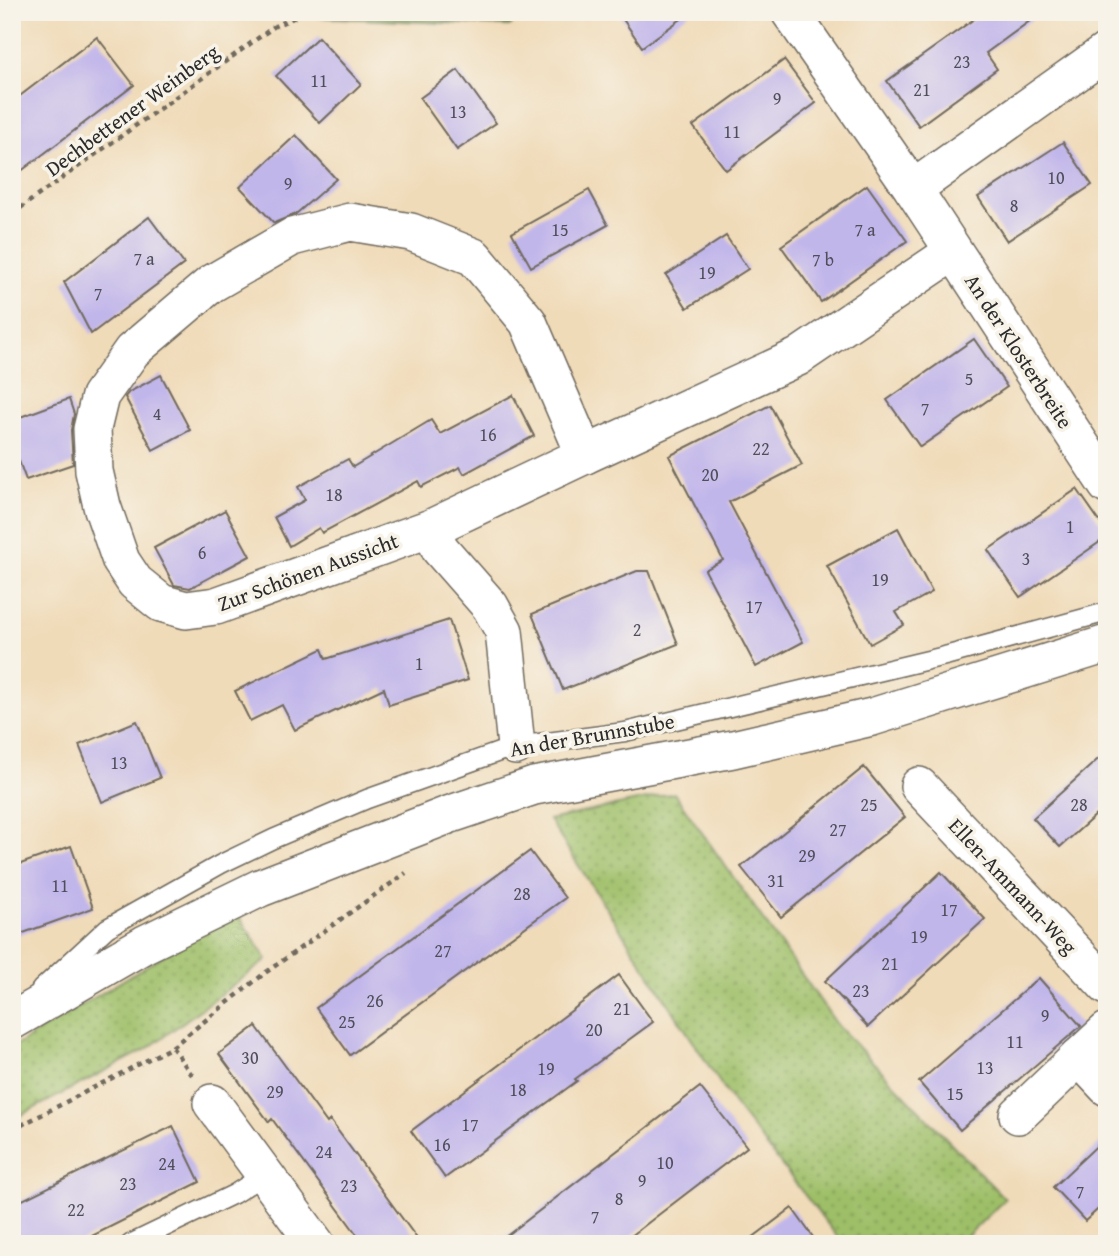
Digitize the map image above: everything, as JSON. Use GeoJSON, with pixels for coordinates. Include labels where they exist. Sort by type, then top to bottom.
{"type":"FeatureCollection","features":[{"type":"Feature","properties":{"kind":"street","name":"An der Klosterbreite"},"geometry":{"type":"LineString","coordinates":[[790,12],[913,189],[1107,485]]}},
{"type":"Feature","properties":{"kind":"street"},"geometry":{"type":"LineString","coordinates":[[913,189],[1107,51]]}},
{"type":"Feature","properties":{"kind":"street","name":"Zur Schönen Aussicht"},"geometry":{"type":"LineString","coordinates":[[585,454],[528,322],[474,257],[411,232],[350,222],[292,237],[211,284],[132,351],[100,397],[92,429],[94,471],[102,506],[121,561],[135,582],[161,603],[186,610],[216,606],[431,528],[798,357]]}},
{"type":"Feature","properties":{"kind":"street","name":"An der Klosterbreite"},"geometry":{"type":"LineString","coordinates":[[798,357],[953,252]]}},
{"type":"Feature","properties":{"kind":"street"},"geometry":{"type":"LineString","coordinates":[[431,528],[440,549],[490,606],[504,631],[516,746]]}},
{"type":"Feature","properties":{"kind":"street","name":"An der Brunnstube"},"geometry":{"type":"LineString","coordinates":[[12,1021],[145,944],[260,888],[448,815],[534,786],[733,750],[873,717],[1107,644]]}},
{"type":"Feature","properties":{"kind":"street","name":"Ellen-Ammann-Weg"},"geometry":{"type":"LineString","coordinates":[[919,786],[1107,986]]}},
{"type":"Feature","properties":{"kind":"street"},"geometry":{"type":"LineString","coordinates":[[1018,1115],[1107,1031]]}},
{"type":"Feature","properties":{"kind":"street"},"geometry":{"type":"LineString","coordinates":[[1079,1057],[1107,1087]]}},
{"type":"Feature","properties":{"kind":"street"},"geometry":{"type":"LineString","coordinates":[[212,1103],[316,1244]]}},
{"type":"Feature","properties":{"kind":"lane","name":"An der Brunnstube"},"geometry":{"type":"LineString","coordinates":[[12,1016],[107,928],[221,864],[367,799],[516,746],[625,732],[946,656],[1107,612]]}},
{"type":"Feature","properties":{"kind":"lane"},"geometry":{"type":"LineString","coordinates":[[130,1244],[234,1194],[265,1174]]}},
{"type":"Feature","properties":{"kind":"path","name":"Dechbettener Weinberg"},"geometry":{"type":"LineString","coordinates":[[12,214],[275,26],[307,12]]}},
{"type":"Feature","properties":{"kind":"path"},"geometry":{"type":"LineString","coordinates":[[12,1130],[172,1047],[265,973],[409,870]]}},
{"type":"Feature","properties":{"kind":"green space"},"geometry":{"type":"Polygon","coordinates":[[[315,12],[528,12],[509,26],[319,17],[315,12]]]}},
{"type":"Feature","properties":{"kind":"green space"},"geometry":{"type":"Polygon","coordinates":[[[674,793],[838,1026],[1005,1199],[959,1244],[843,1244],[733,1103],[549,820],[674,793]]]}},
{"type":"Feature","properties":{"kind":"green space"},"geometry":{"type":"Polygon","coordinates":[[[236,911],[267,960],[147,1049],[12,1120],[12,1048],[236,911]]]}},
{"type":"Feature","properties":{"kind":"building"},"geometry":{"type":"Polygon","coordinates":[[[618,12],[691,12],[642,47],[618,12]]]}},
{"type":"Feature","properties":{"kind":"building"},"geometry":{"type":"Polygon","coordinates":[[[984,12],[1042,12],[986,53],[997,69],[919,126],[887,81],[984,12]]]}},
{"type":"Feature","properties":{"kind":"building"},"geometry":{"type":"Polygon","coordinates":[[[97,37],[134,85],[12,178],[12,102],[97,37]]]}},
{"type":"Feature","properties":{"kind":"building"},"geometry":{"type":"Polygon","coordinates":[[[318,37],[361,84],[320,123],[276,76],[318,37]]]}},
{"type":"Feature","properties":{"kind":"building"},"geometry":{"type":"Polygon","coordinates":[[[784,60],[816,103],[726,170],[693,126],[784,60]]]}},
{"type":"Feature","properties":{"kind":"building"},"geometry":{"type":"Polygon","coordinates":[[[458,70],[496,123],[457,150],[420,98],[458,70]]]}},
{"type":"Feature","properties":{"kind":"building"},"geometry":{"type":"Polygon","coordinates":[[[296,135],[336,179],[296,214],[274,223],[240,187],[296,135]]]}},
{"type":"Feature","properties":{"kind":"building"},"geometry":{"type":"Polygon","coordinates":[[[1063,142],[1092,185],[1007,241],[978,197],[1063,142]]]}},
{"type":"Feature","properties":{"kind":"building"},"geometry":{"type":"Polygon","coordinates":[[[867,185],[907,241],[821,302],[781,246],[867,185]]]}},
{"type":"Feature","properties":{"kind":"building"},"geometry":{"type":"Polygon","coordinates":[[[589,190],[608,225],[531,267],[512,233],[589,190]]]}},
{"type":"Feature","properties":{"kind":"building"},"geometry":{"type":"Polygon","coordinates":[[[149,217],[184,264],[91,334],[64,282],[149,217]]]}},
{"type":"Feature","properties":{"kind":"building"},"geometry":{"type":"Polygon","coordinates":[[[726,236],[748,269],[687,308],[666,275],[726,236]]]}},
{"type":"Feature","properties":{"kind":"building"},"geometry":{"type":"Polygon","coordinates":[[[974,339],[1007,387],[920,447],[887,400],[974,339]]]}},
{"type":"Feature","properties":{"kind":"building"},"geometry":{"type":"Polygon","coordinates":[[[161,375],[190,430],[153,450],[125,397],[129,392],[161,375]]]}},
{"type":"Feature","properties":{"kind":"building"},"geometry":{"type":"Polygon","coordinates":[[[513,395],[534,436],[464,474],[460,467],[421,487],[418,481],[322,533],[319,528],[289,546],[274,517],[305,500],[298,487],[348,459],[353,467],[431,420],[440,434],[513,395]]]}},
{"type":"Feature","properties":{"kind":"building"},"geometry":{"type":"Polygon","coordinates":[[[69,399],[74,414],[71,430],[73,464],[26,480],[12,442],[12,420],[69,399]]]}},
{"type":"Feature","properties":{"kind":"building"},"geometry":{"type":"Polygon","coordinates":[[[770,405],[802,465],[729,502],[803,642],[756,667],[705,570],[723,560],[669,456],[770,405]]]}},
{"type":"Feature","properties":{"kind":"building"},"geometry":{"type":"Polygon","coordinates":[[[1077,489],[1107,532],[1107,537],[1020,597],[988,550],[1077,489]]]}},
{"type":"Feature","properties":{"kind":"building"},"geometry":{"type":"Polygon","coordinates":[[[225,510],[250,556],[190,588],[174,585],[154,548],[225,510]]]}},
{"type":"Feature","properties":{"kind":"building"},"geometry":{"type":"Polygon","coordinates":[[[898,528],[932,592],[896,612],[904,625],[870,644],[827,566],[898,528]]]}},
{"type":"Feature","properties":{"kind":"building"},"geometry":{"type":"Polygon","coordinates":[[[637,571],[649,571],[678,644],[563,690],[532,614],[637,571]]]}},
{"type":"Feature","properties":{"kind":"building"},"geometry":{"type":"Polygon","coordinates":[[[449,620],[468,680],[389,705],[384,688],[295,730],[282,705],[250,721],[235,691],[322,649],[326,659],[449,620]]]}},
{"type":"Feature","properties":{"kind":"building"},"geometry":{"type":"Polygon","coordinates":[[[137,721],[160,778],[102,802],[79,745],[137,721]]]}},
{"type":"Feature","properties":{"kind":"building"},"geometry":{"type":"Polygon","coordinates":[[[1107,751],[1107,805],[1060,847],[1033,818],[1107,751]]]}},
{"type":"Feature","properties":{"kind":"building"},"geometry":{"type":"Polygon","coordinates":[[[864,767],[905,817],[781,917],[741,867],[864,767]]]}},
{"type":"Feature","properties":{"kind":"building"},"geometry":{"type":"Polygon","coordinates":[[[71,846],[93,908],[12,937],[12,867],[71,846]]]}},
{"type":"Feature","properties":{"kind":"building"},"geometry":{"type":"Polygon","coordinates":[[[530,851],[565,898],[350,1055],[316,1008],[530,851]]]}},
{"type":"Feature","properties":{"kind":"building"},"geometry":{"type":"Polygon","coordinates":[[[941,872],[985,919],[868,1027],[825,981],[941,872]]]}},
{"type":"Feature","properties":{"kind":"building"},"geometry":{"type":"Polygon","coordinates":[[[619,975],[653,1022],[445,1178],[411,1131],[619,975]]]}},
{"type":"Feature","properties":{"kind":"building"},"geometry":{"type":"Polygon","coordinates":[[[1039,978],[1081,1026],[960,1130],[919,1082],[1039,978]]]}},
{"type":"Feature","properties":{"kind":"building"},"geometry":{"type":"Polygon","coordinates":[[[256,1026],[327,1123],[330,1120],[421,1244],[364,1244],[272,1119],[269,1122],[219,1054],[256,1026]]]}},
{"type":"Feature","properties":{"kind":"building"},"geometry":{"type":"Polygon","coordinates":[[[700,1087],[747,1147],[621,1244],[496,1244],[700,1087]]]}},
{"type":"Feature","properties":{"kind":"building"},"geometry":{"type":"Polygon","coordinates":[[[173,1126],[200,1182],[76,1244],[20,1244],[12,1227],[12,1205],[173,1126]]]}},
{"type":"Feature","properties":{"kind":"building"},"geometry":{"type":"Polygon","coordinates":[[[1107,1136],[1107,1201],[1085,1221],[1053,1187],[1107,1136]]]}},
{"type":"Feature","properties":{"kind":"building"},"geometry":{"type":"Polygon","coordinates":[[[792,1208],[818,1244],[744,1244],[792,1208]]]}}]}
